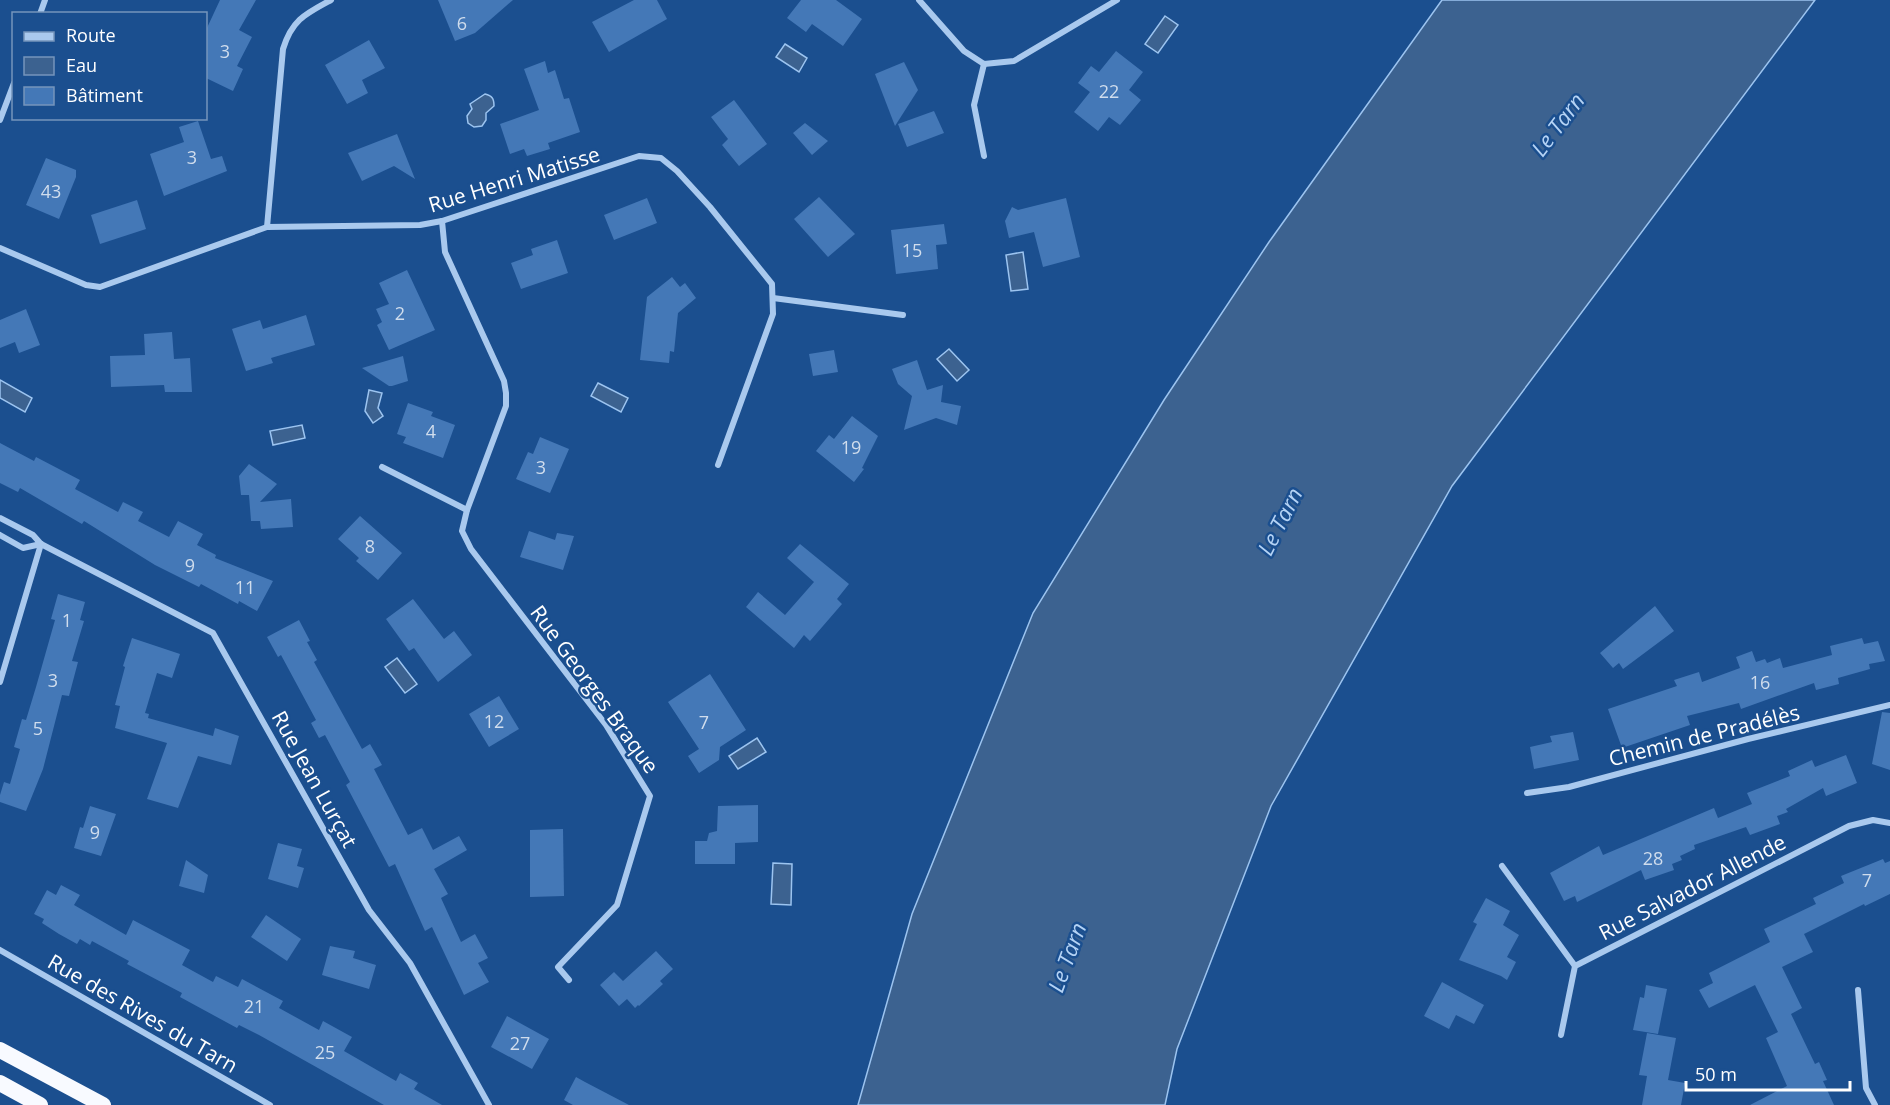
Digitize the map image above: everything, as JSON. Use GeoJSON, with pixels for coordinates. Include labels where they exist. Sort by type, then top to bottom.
{"type":"FeatureCollection","features":[{"type":"Feature","properties":{"kind":"highway"},"geometry":{"type":"LineString","coordinates":[[0,1050],[103,1105]]}},
{"type":"Feature","properties":{"kind":"highway"},"geometry":{"type":"LineString","coordinates":[[0,1083],[40,1105]]}},
{"type":"Feature","properties":{"kind":"street"},"geometry":{"type":"LineString","coordinates":[[267,227],[283,49],[293,25],[304,15],[331,0]]}},
{"type":"Feature","properties":{"kind":"street"},"geometry":{"type":"LineString","coordinates":[[919,0],[964,51],[984,64],[1014,61],[1117,0]]}},
{"type":"Feature","properties":{"kind":"street"},"geometry":{"type":"LineString","coordinates":[[984,64],[974,105],[984,156]]}},
{"type":"Feature","properties":{"kind":"street"},"geometry":{"type":"LineString","coordinates":[[0,120],[12,88]]}},
{"type":"Feature","properties":{"kind":"street","name":"Rue Henri Matisse"},"geometry":{"type":"LineString","coordinates":[[0,248],[86,285],[100,287],[267,227],[403,226],[442,221],[639,156],[661,158],[677,171],[710,207],[772,284],[773,314],[718,465]]}},
{"type":"Feature","properties":{"kind":"street","name":"Rue Georges Braque"},"geometry":{"type":"LineString","coordinates":[[442,221],[445,252],[504,381],[506,393],[506,406],[467,510],[462,531],[471,549],[606,725],[650,796],[617,905],[558,967],[569,980]]}},
{"type":"Feature","properties":{"kind":"street"},"geometry":{"type":"LineString","coordinates":[[772,298],[903,315]]}},
{"type":"Feature","properties":{"kind":"street"},"geometry":{"type":"LineString","coordinates":[[382,467],[467,510]]}},
{"type":"Feature","properties":{"kind":"street","name":"Rue Jean Lurçat"},"geometry":{"type":"LineString","coordinates":[[0,518],[33,535],[41,544],[213,633],[369,910],[410,963],[489,1105]]}},
{"type":"Feature","properties":{"kind":"street","name":"Rue Jean Lurçat"},"geometry":{"type":"LineString","coordinates":[[0,536],[23,548],[41,544]]}},
{"type":"Feature","properties":{"kind":"street"},"geometry":{"type":"LineString","coordinates":[[0,682],[41,544]]}},
{"type":"Feature","properties":{"kind":"street","name":"Chemin de Pradélès"},"geometry":{"type":"LineString","coordinates":[[1527,793],[1569,787],[1748,739],[1890,705]]}},
{"type":"Feature","properties":{"kind":"street","name":"Rue Salvador Allende"},"geometry":{"type":"LineString","coordinates":[[1575,966],[1849,826],[1873,820],[1890,823]]}},
{"type":"Feature","properties":{"kind":"street"},"geometry":{"type":"LineString","coordinates":[[1502,866],[1575,966],[1561,1035]]}},
{"type":"Feature","properties":{"kind":"street","name":"Rue des Rives du Tarn"},"geometry":{"type":"LineString","coordinates":[[0,950],[270,1105]]}},
{"type":"Feature","properties":{"kind":"street"},"geometry":{"type":"LineString","coordinates":[[1858,990],[1866,1088],[1875,1105]]}},
{"type":"Feature","properties":{"kind":"water","name":"Le Tarn"},"geometry":{"type":"Polygon","coordinates":[[[1442,0],[1815,0],[1452,486],[1271,806],[1177,1049],[1165,1105],[858,1105],[912,914],[1033,613],[1164,400],[1269,242],[1442,0]]]}},
{"type":"Feature","properties":{"kind":"water"},"geometry":{"type":"Polygon","coordinates":[[[1165,16],[1178,25],[1158,53],[1145,44],[1165,16]]]}},
{"type":"Feature","properties":{"kind":"water"},"geometry":{"type":"Polygon","coordinates":[[[785,44],[807,58],[799,72],[776,57],[785,44]]]}},
{"type":"Feature","properties":{"kind":"water"},"geometry":{"type":"Polygon","coordinates":[[[485,94],[492,98],[494,106],[486,113],[486,120],[482,126],[474,127],[468,123],[467,116],[472,109],[470,104],[485,94]]]}},
{"type":"Feature","properties":{"kind":"water"},"geometry":{"type":"Polygon","coordinates":[[[1023,252],[1028,289],[1011,291],[1006,255],[1023,252]]]}},
{"type":"Feature","properties":{"kind":"water"},"geometry":{"type":"Polygon","coordinates":[[[949,349],[969,370],[957,381],[937,359],[949,349]]]}},
{"type":"Feature","properties":{"kind":"water"},"geometry":{"type":"Polygon","coordinates":[[[0,380],[32,398],[25,412],[0,398],[0,380]]]}},
{"type":"Feature","properties":{"kind":"water"},"geometry":{"type":"Polygon","coordinates":[[[598,383],[628,398],[621,412],[591,396],[598,383]]]}},
{"type":"Feature","properties":{"kind":"water"},"geometry":{"type":"Polygon","coordinates":[[[369,390],[382,393],[378,408],[383,416],[373,423],[365,411],[369,390]]]}},
{"type":"Feature","properties":{"kind":"water"},"geometry":{"type":"Polygon","coordinates":[[[302,425],[305,438],[273,445],[270,431],[302,425]]]}},
{"type":"Feature","properties":{"kind":"water"},"geometry":{"type":"Polygon","coordinates":[[[397,658],[417,684],[405,693],[385,667],[397,658]]]}},
{"type":"Feature","properties":{"kind":"water"},"geometry":{"type":"Polygon","coordinates":[[[757,738],[766,752],[738,769],[729,756],[757,738]]]}},
{"type":"Feature","properties":{"kind":"water"},"geometry":{"type":"Polygon","coordinates":[[[773,863],[792,864],[791,905],[771,904],[773,863]]]}},
{"type":"Feature","properties":{"kind":"building"},"geometry":{"type":"Polygon","coordinates":[[[220,0],[256,0],[239,30],[252,37],[237,66],[243,69],[233,91],[207,78],[207,28],[220,0]]]}},
{"type":"Feature","properties":{"kind":"building"},"geometry":{"type":"Polygon","coordinates":[[[438,0],[513,0],[475,33],[455,41],[438,0]]]}},
{"type":"Feature","properties":{"kind":"building"},"geometry":{"type":"Polygon","coordinates":[[[634,0],[657,0],[667,19],[609,52],[592,22],[634,0]]]}},
{"type":"Feature","properties":{"kind":"building"},"geometry":{"type":"Polygon","coordinates":[[[801,0],[836,0],[862,19],[843,46],[812,24],[806,32],[787,18],[801,0]]]}},
{"type":"Feature","properties":{"kind":"building"},"geometry":{"type":"Polygon","coordinates":[[[369,40],[385,68],[362,80],[368,93],[347,104],[325,65],[369,40]]]}},
{"type":"Feature","properties":{"kind":"building"},"geometry":{"type":"Polygon","coordinates":[[[1116,51],[1143,72],[1129,90],[1141,100],[1120,125],[1109,117],[1098,131],[1074,112],[1090,92],[1078,83],[1091,66],[1099,72],[1116,51]]]}},
{"type":"Feature","properties":{"kind":"building"},"geometry":{"type":"Polygon","coordinates":[[[545,61],[548,73],[555,70],[564,99],[569,98],[580,132],[548,143],[550,149],[527,156],[524,149],[510,154],[500,124],[539,110],[524,69],[545,61]]]}},
{"type":"Feature","properties":{"kind":"building"},"geometry":{"type":"Polygon","coordinates":[[[904,62],[918,90],[895,126],[875,74],[904,62]]]}},
{"type":"Feature","properties":{"kind":"building"},"geometry":{"type":"Polygon","coordinates":[[[734,100],[767,144],[739,166],[722,145],[728,139],[711,117],[734,100]]]}},
{"type":"Feature","properties":{"kind":"building"},"geometry":{"type":"Polygon","coordinates":[[[934,111],[944,133],[907,147],[898,124],[934,111]]]}},
{"type":"Feature","properties":{"kind":"building"},"geometry":{"type":"Polygon","coordinates":[[[198,121],[211,159],[222,156],[227,171],[164,196],[150,154],[184,142],[179,127],[198,121]]]}},
{"type":"Feature","properties":{"kind":"building"},"geometry":{"type":"Polygon","coordinates":[[[805,123],[828,141],[812,155],[793,133],[805,123]]]}},
{"type":"Feature","properties":{"kind":"building"},"geometry":{"type":"Polygon","coordinates":[[[397,134],[415,179],[394,166],[362,181],[348,153],[397,134]]]}},
{"type":"Feature","properties":{"kind":"building"},"geometry":{"type":"Polygon","coordinates":[[[46,158],[76,170],[76,177],[59,219],[26,205],[46,158]]]}},
{"type":"Feature","properties":{"kind":"building"},"geometry":{"type":"Polygon","coordinates":[[[819,197],[855,234],[828,257],[794,219],[819,197]]]}},
{"type":"Feature","properties":{"kind":"building"},"geometry":{"type":"Polygon","coordinates":[[[647,198],[657,223],[614,240],[604,215],[647,198]]]}},
{"type":"Feature","properties":{"kind":"building"},"geometry":{"type":"Polygon","coordinates":[[[1066,198],[1080,257],[1043,267],[1034,232],[1009,238],[1005,221],[1012,207],[1018,210],[1066,198]]]}},
{"type":"Feature","properties":{"kind":"building"},"geometry":{"type":"Polygon","coordinates":[[[137,200],[146,229],[100,244],[91,215],[137,200]]]}},
{"type":"Feature","properties":{"kind":"building"},"geometry":{"type":"Polygon","coordinates":[[[944,224],[947,244],[936,245],[938,269],[896,274],[891,230],[944,224]]]}},
{"type":"Feature","properties":{"kind":"building"},"geometry":{"type":"Polygon","coordinates":[[[557,240],[568,273],[521,289],[511,263],[533,255],[531,249],[557,240]]]}},
{"type":"Feature","properties":{"kind":"building"},"geometry":{"type":"Polygon","coordinates":[[[407,270],[435,330],[389,350],[377,325],[382,322],[376,309],[389,304],[379,283],[407,270]]]}},
{"type":"Feature","properties":{"kind":"building"},"geometry":{"type":"Polygon","coordinates":[[[672,277],[680,287],[685,283],[696,298],[678,313],[674,352],[670,351],[669,363],[640,360],[647,297],[672,277]]]}},
{"type":"Feature","properties":{"kind":"building"},"geometry":{"type":"Polygon","coordinates":[[[26,309],[40,345],[19,353],[15,342],[0,348],[0,320],[26,309]]]}},
{"type":"Feature","properties":{"kind":"building"},"geometry":{"type":"Polygon","coordinates":[[[306,315],[315,345],[271,358],[273,363],[246,371],[232,329],[260,320],[263,329],[306,315]]]}},
{"type":"Feature","properties":{"kind":"building"},"geometry":{"type":"Polygon","coordinates":[[[172,332],[174,359],[190,358],[192,392],[165,392],[164,385],[111,387],[110,356],[145,355],[144,334],[172,332]]]}},
{"type":"Feature","properties":{"kind":"building"},"geometry":{"type":"Polygon","coordinates":[[[834,350],[838,372],[813,376],[809,354],[834,350]]]}},
{"type":"Feature","properties":{"kind":"building"},"geometry":{"type":"Polygon","coordinates":[[[403,356],[408,381],[392,386],[362,368],[403,356]]]}},
{"type":"Feature","properties":{"kind":"building"},"geometry":{"type":"Polygon","coordinates":[[[917,360],[927,390],[943,385],[941,402],[961,406],[957,425],[936,418],[904,430],[912,396],[898,384],[892,369],[917,360]]]}},
{"type":"Feature","properties":{"kind":"building"},"geometry":{"type":"Polygon","coordinates":[[[408,403],[433,412],[431,416],[455,425],[443,458],[403,443],[406,437],[397,434],[408,403]]]}},
{"type":"Feature","properties":{"kind":"building"},"geometry":{"type":"Polygon","coordinates":[[[852,416],[878,436],[862,468],[864,469],[854,482],[816,451],[829,435],[834,439],[852,416]]]}},
{"type":"Feature","properties":{"kind":"building"},"geometry":{"type":"Polygon","coordinates":[[[540,437],[569,449],[550,493],[516,479],[528,452],[533,454],[540,437]]]}},
{"type":"Feature","properties":{"kind":"building"},"geometry":{"type":"Polygon","coordinates":[[[0,443],[34,461],[36,457],[80,480],[75,489],[118,512],[123,502],[143,512],[138,521],[169,537],[178,521],[203,534],[197,545],[216,555],[215,558],[273,581],[257,611],[239,601],[238,604],[201,584],[199,587],[155,565],[84,521],[82,524],[20,488],[18,492],[0,483],[0,443]]]}},
{"type":"Feature","properties":{"kind":"building"},"geometry":{"type":"Polygon","coordinates":[[[249,464],[277,484],[260,502],[291,499],[293,527],[261,529],[260,521],[251,521],[249,495],[241,495],[239,476],[249,464]]]}},
{"type":"Feature","properties":{"kind":"building"},"geometry":{"type":"Polygon","coordinates":[[[360,516],[402,553],[378,580],[356,561],[359,558],[338,539],[360,516]]]}},
{"type":"Feature","properties":{"kind":"building"},"geometry":{"type":"Polygon","coordinates":[[[529,531],[555,540],[557,533],[574,536],[563,570],[520,557],[529,531]]]}},
{"type":"Feature","properties":{"kind":"building"},"geometry":{"type":"Polygon","coordinates":[[[800,544],[849,584],[837,599],[842,604],[810,641],[804,635],[794,648],[746,607],[758,592],[785,615],[814,582],[787,558],[800,544]]]}},
{"type":"Feature","properties":{"kind":"building"},"geometry":{"type":"Polygon","coordinates":[[[58,594],[85,602],[80,620],[84,621],[72,661],[78,662],[69,696],[62,695],[43,769],[26,811],[0,802],[0,795],[4,782],[10,784],[20,749],[14,747],[22,719],[26,720],[36,687],[55,620],[51,619],[58,594]]]}},
{"type":"Feature","properties":{"kind":"building"},"geometry":{"type":"Polygon","coordinates":[[[413,599],[444,639],[454,631],[472,655],[438,682],[414,648],[409,651],[386,619],[413,599]]]}},
{"type":"Feature","properties":{"kind":"building"},"geometry":{"type":"Polygon","coordinates":[[[1655,606],[1674,631],[1623,669],[1619,663],[1613,668],[1600,653],[1655,606]]]}},
{"type":"Feature","properties":{"kind":"building"},"geometry":{"type":"Polygon","coordinates":[[[299,620],[317,660],[314,662],[362,749],[370,744],[382,765],[374,769],[408,835],[422,828],[433,850],[459,836],[467,850],[434,869],[448,894],[441,898],[461,942],[475,934],[488,958],[478,963],[489,982],[464,995],[432,927],[425,931],[395,864],[389,867],[346,785],[350,782],[325,735],[319,738],[311,723],[316,720],[281,655],[278,657],[267,637],[299,620]]]}},
{"type":"Feature","properties":{"kind":"building"},"geometry":{"type":"Polygon","coordinates":[[[132,638],[180,654],[172,678],[157,673],[145,713],[149,714],[148,718],[213,736],[215,728],[239,736],[231,765],[198,756],[178,808],[147,799],[167,743],[115,728],[120,706],[115,705],[125,667],[123,666],[132,638]]]}},
{"type":"Feature","properties":{"kind":"building"},"geometry":{"type":"Polygon","coordinates":[[[1862,638],[1864,644],[1878,641],[1885,661],[1869,664],[1870,669],[1838,678],[1839,684],[1816,690],[1814,683],[1741,709],[1739,703],[1687,716],[1690,725],[1622,748],[1608,709],[1677,686],[1674,680],[1699,672],[1702,682],[1740,668],[1736,657],[1752,651],[1756,662],[1765,659],[1767,663],[1780,658],[1783,668],[1832,655],[1830,646],[1862,638]]]}},
{"type":"Feature","properties":{"kind":"building"},"geometry":{"type":"Polygon","coordinates":[[[710,674],[746,730],[720,747],[719,760],[699,773],[688,756],[699,749],[668,702],[710,674]]]}},
{"type":"Feature","properties":{"kind":"building"},"geometry":{"type":"Polygon","coordinates":[[[499,696],[519,729],[489,747],[469,714],[499,696]]]}},
{"type":"Feature","properties":{"kind":"building"},"geometry":{"type":"Polygon","coordinates":[[[1882,712],[1890,713],[1890,770],[1872,764],[1882,712]]]}},
{"type":"Feature","properties":{"kind":"building"},"geometry":{"type":"Polygon","coordinates":[[[1573,732],[1579,760],[1534,769],[1530,747],[1552,742],[1550,736],[1573,732]]]}},
{"type":"Feature","properties":{"kind":"building"},"geometry":{"type":"Polygon","coordinates":[[[1846,755],[1857,783],[1826,796],[1823,788],[1786,809],[1788,812],[1777,816],[1780,824],[1750,835],[1746,827],[1694,845],[1695,849],[1680,856],[1682,860],[1672,864],[1674,870],[1645,880],[1641,870],[1577,902],[1575,896],[1564,901],[1550,873],[1599,846],[1603,855],[1714,808],[1718,818],[1752,804],[1747,793],[1790,776],[1788,771],[1812,760],[1815,767],[1846,755]]]}},
{"type":"Feature","properties":{"kind":"building"},"geometry":{"type":"Polygon","coordinates":[[[758,805],[758,842],[735,843],[735,864],[695,864],[695,841],[707,841],[709,833],[717,831],[718,806],[758,805]]]}},
{"type":"Feature","properties":{"kind":"building"},"geometry":{"type":"Polygon","coordinates":[[[90,806],[116,814],[101,856],[74,848],[80,827],[83,828],[90,806]]]}},
{"type":"Feature","properties":{"kind":"building"},"geometry":{"type":"Polygon","coordinates":[[[563,829],[564,896],[530,897],[530,830],[563,829]]]}},
{"type":"Feature","properties":{"kind":"building"},"geometry":{"type":"Polygon","coordinates":[[[278,843],[302,849],[297,866],[304,868],[298,888],[268,879],[278,843]]]}},
{"type":"Feature","properties":{"kind":"building"},"geometry":{"type":"Polygon","coordinates":[[[1883,859],[1885,863],[1890,861],[1890,894],[1865,906],[1864,904],[1804,934],[1813,952],[1782,967],[1802,1008],[1791,1014],[1815,1064],[1819,1062],[1827,1080],[1823,1081],[1834,1105],[1750,1105],[1787,1086],[1766,1038],[1778,1032],[1755,985],[1709,1008],[1699,990],[1713,983],[1709,973],[1770,942],[1764,929],[1816,904],[1813,898],[1844,883],[1841,876],[1883,859]]]}},
{"type":"Feature","properties":{"kind":"building"},"geometry":{"type":"Polygon","coordinates":[[[186,860],[208,875],[204,893],[179,886],[186,860]]]}},
{"type":"Feature","properties":{"kind":"building"},"geometry":{"type":"Polygon","coordinates":[[[61,885],[80,895],[74,905],[126,935],[133,920],[190,950],[182,965],[213,982],[216,976],[238,987],[242,979],[283,1001],[279,1008],[319,1030],[323,1021],[352,1037],[344,1051],[396,1081],[400,1073],[418,1083],[414,1089],[442,1105],[384,1105],[259,1035],[239,1025],[237,1028],[180,997],[182,993],[127,964],[129,961],[92,941],[90,945],[80,939],[77,944],[59,934],[42,923],[44,919],[34,914],[47,890],[56,895],[61,885]]]}},
{"type":"Feature","properties":{"kind":"building"},"geometry":{"type":"Polygon","coordinates":[[[1486,898],[1510,911],[1503,925],[1519,935],[1507,957],[1516,962],[1507,980],[1459,960],[1477,924],[1473,922],[1486,898]]]}},
{"type":"Feature","properties":{"kind":"building"},"geometry":{"type":"Polygon","coordinates":[[[266,915],[301,939],[287,961],[251,937],[266,915]]]}},
{"type":"Feature","properties":{"kind":"building"},"geometry":{"type":"Polygon","coordinates":[[[330,946],[355,951],[353,958],[376,965],[369,989],[322,975],[330,946]]]}},
{"type":"Feature","properties":{"kind":"building"},"geometry":{"type":"Polygon","coordinates":[[[656,951],[673,969],[660,981],[663,984],[635,1008],[627,999],[619,1006],[600,985],[614,972],[623,981],[656,951]]]}},
{"type":"Feature","properties":{"kind":"building"},"geometry":{"type":"Polygon","coordinates":[[[1442,982],[1484,1005],[1474,1024],[1456,1015],[1449,1029],[1424,1016],[1442,982]]]}},
{"type":"Feature","properties":{"kind":"building"},"geometry":{"type":"Polygon","coordinates":[[[1646,985],[1667,989],[1658,1034],[1633,1030],[1640,997],[1644,998],[1646,985]]]}},
{"type":"Feature","properties":{"kind":"building"},"geometry":{"type":"Polygon","coordinates":[[[507,1016],[549,1039],[532,1069],[491,1047],[507,1016]]]}},
{"type":"Feature","properties":{"kind":"building"},"geometry":{"type":"Polygon","coordinates":[[[1647,1033],[1676,1038],[1668,1080],[1685,1083],[1681,1105],[1642,1105],[1647,1076],[1639,1075],[1647,1033]]]}},
{"type":"Feature","properties":{"kind":"building"},"geometry":{"type":"Polygon","coordinates":[[[576,1077],[629,1105],[573,1105],[564,1100],[576,1077]]]}}]}
